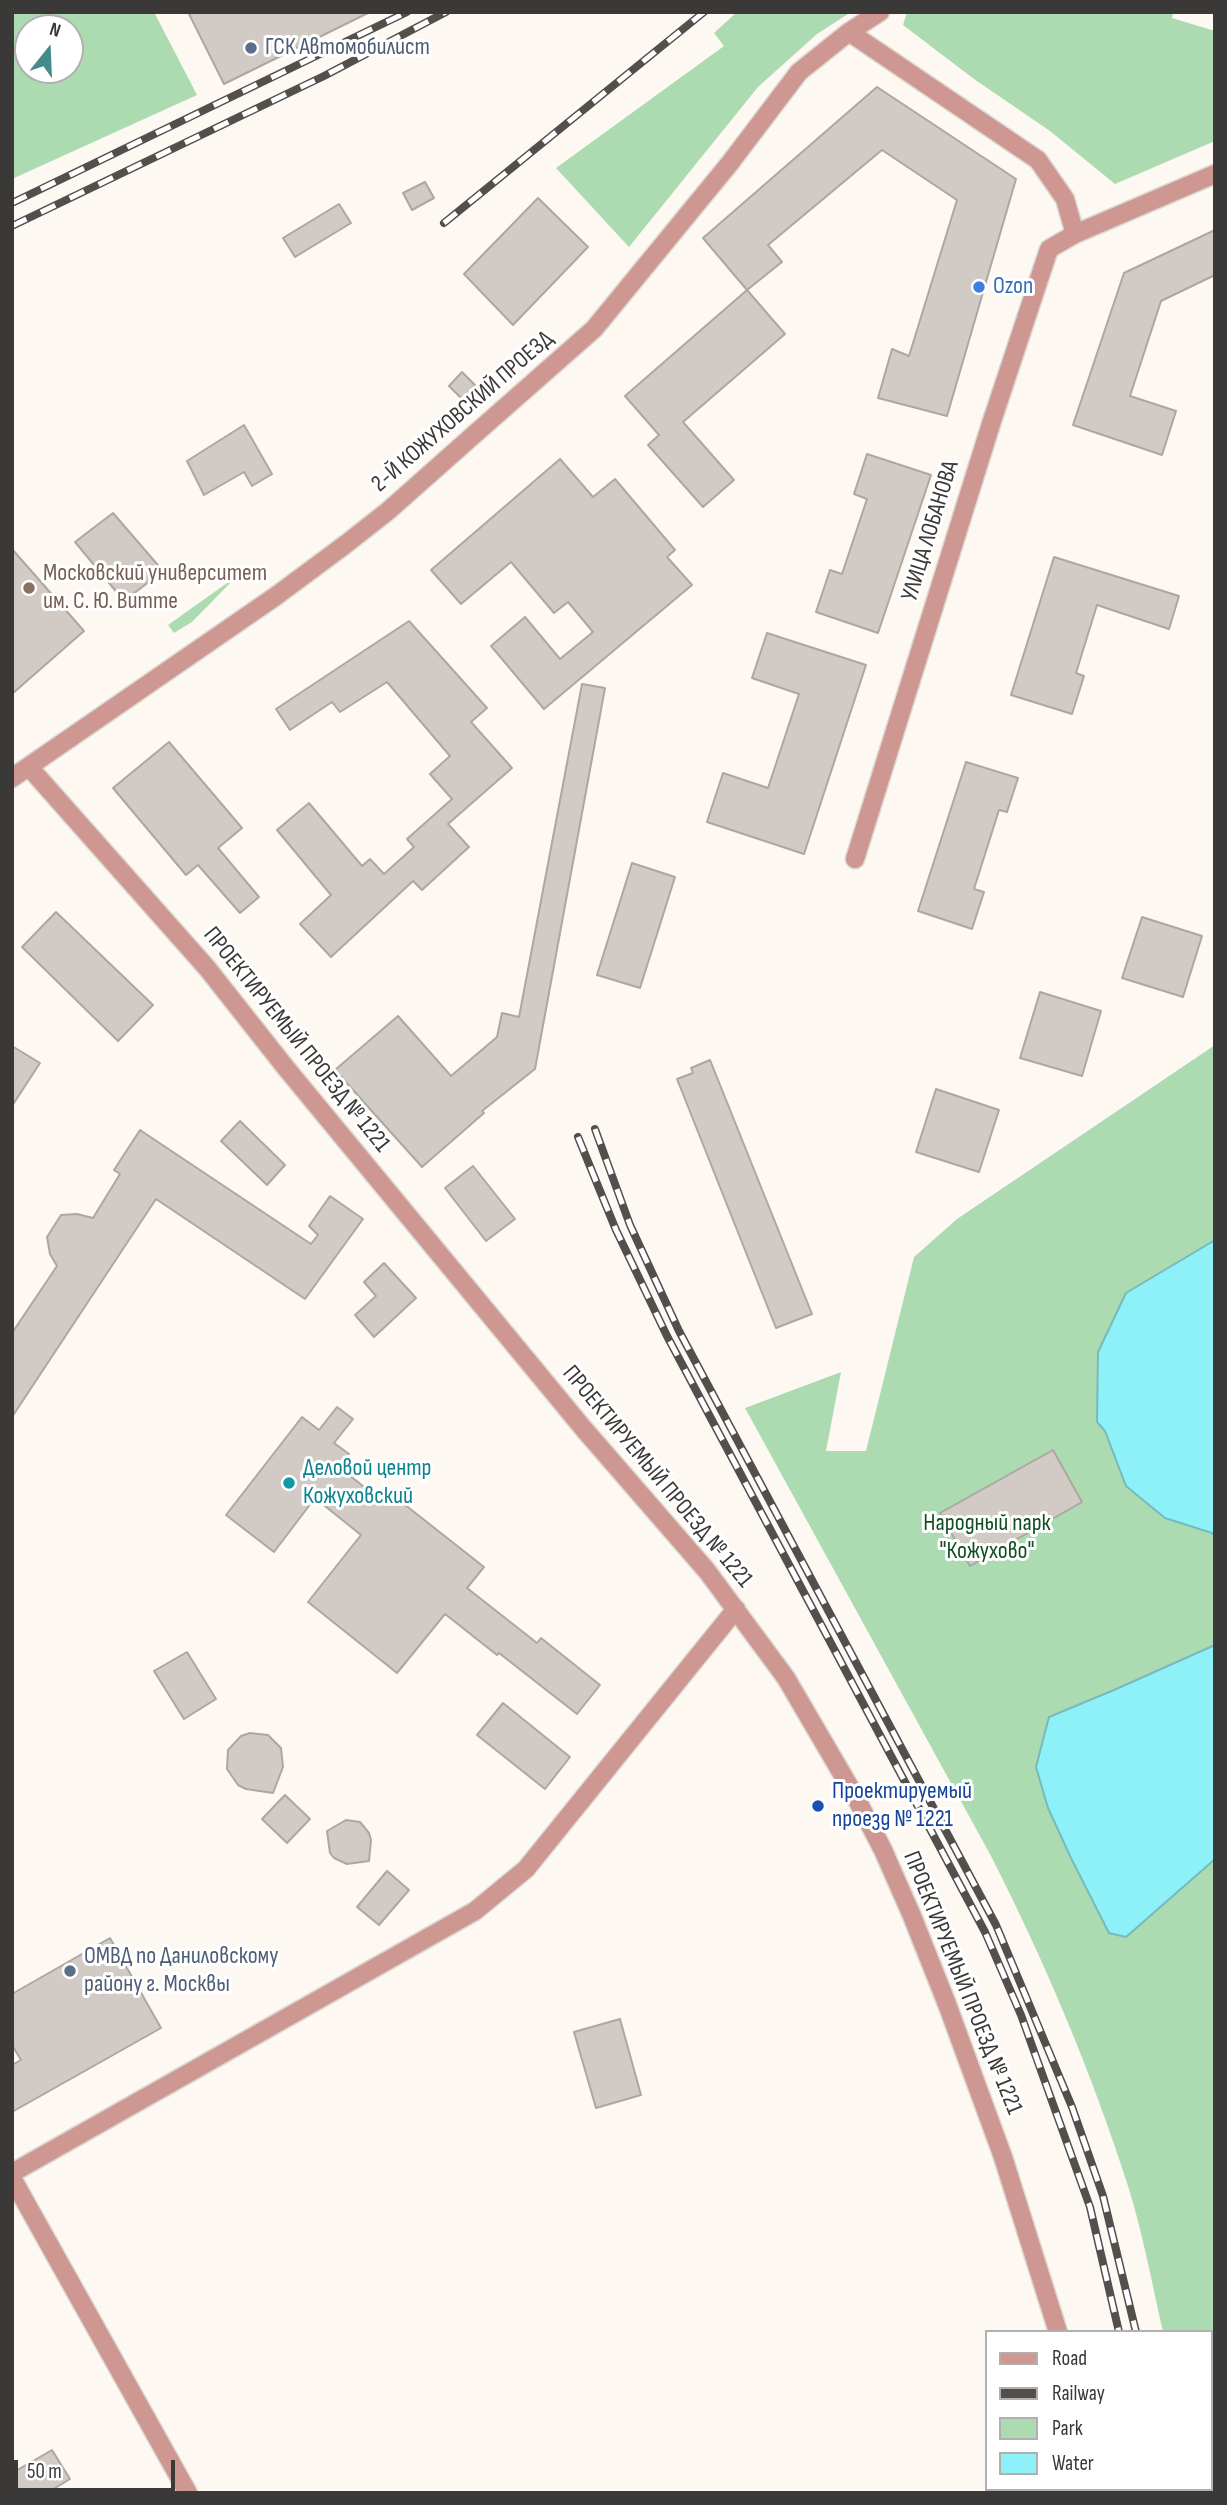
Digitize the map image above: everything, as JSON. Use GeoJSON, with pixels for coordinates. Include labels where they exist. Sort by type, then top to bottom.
{"type":"FeatureCollection","features":[{"type":"Feature","properties":{"kind":"street","name":"2-Й КОЖУХОВСКИЙ ПРОЕЗД"},"geometry":{"type":"LineString","coordinates":[[12,778],[276,596],[398,502],[594,329],[730,163],[799,72],[849,32],[880,12]]}},
{"type":"Feature","properties":{"kind":"street"},"geometry":{"type":"LineString","coordinates":[[849,32],[1038,160],[1065,199],[1075,233]]}},
{"type":"Feature","properties":{"kind":"street","name":"УЛИЦА ЛОБАНОВА"},"geometry":{"type":"LineString","coordinates":[[855,859],[983,448],[1049,249],[1075,233],[1215,174]]}},
{"type":"Feature","properties":{"kind":"street","name":"ПРОЕКТИРУЕМЫЙ ПРОЕЗД № 1221"},"geometry":{"type":"LineString","coordinates":[[29,767],[207,968],[583,1428],[707,1571],[786,1678],[839,1766],[883,1850],[947,2004],[1003,2157],[1057,2330]]}},
{"type":"Feature","properties":{"kind":"street"},"geometry":{"type":"LineString","coordinates":[[188,2493],[12,2176],[475,1911],[526,1869],[736,1609]]}},
{"type":"Feature","properties":{"kind":"green space"},"geometry":{"type":"Polygon","coordinates":[[[16,12],[154,12],[197,95],[12,179],[14,14],[14,84],[84,84],[84,14],[14,14],[16,12]]]}},
{"type":"Feature","properties":{"kind":"green space"},"geometry":{"type":"Polygon","coordinates":[[[737,12],[851,12],[817,34],[758,87],[629,247],[556,168],[724,46],[714,33],[737,12]]]}},
{"type":"Feature","properties":{"kind":"green space"},"geometry":{"type":"Polygon","coordinates":[[[907,12],[1173,12],[1172,18],[1215,31],[1215,141],[1115,184],[1050,131],[974,79],[903,25],[907,12]]]}},
{"type":"Feature","properties":{"kind":"green space"},"geometry":{"type":"Polygon","coordinates":[[[237,576],[192,622],[174,633],[168,625],[237,576]]]}},
{"type":"Feature","properties":{"kind":"green space","name":"Народный парк \"Кожухово\""},"geometry":{"type":"Polygon","coordinates":[[[1215,1045],[1215,1240],[1194,1253],[1098,1352],[1097,1421],[1105,1431],[1126,1486],[1165,1518],[1211,1532],[1215,1537],[1215,1645],[1049,1716],[1126,1936],[1215,1859],[1215,2493],[1194,2491],[1213,2491],[1213,2330],[1163,2330],[1138,2222],[1114,2144],[1083,2060],[1030,1936],[991,1856],[745,1408],[841,1372],[826,1451],[866,1451],[914,1257],[957,1219],[1215,1045]]]}},
{"type":"Feature","properties":{"kind":"water"},"geometry":{"type":"Polygon","coordinates":[[[1215,1240],[1215,1537],[1212,1533],[1165,1518],[1126,1486],[1105,1431],[1097,1422],[1098,1352],[1126,1293],[1215,1240]]]}},
{"type":"Feature","properties":{"kind":"water"},"geometry":{"type":"Polygon","coordinates":[[[1215,1645],[1215,1859],[1126,1937],[1109,1933],[1048,1808],[1036,1767],[1049,1717],[1215,1645]]]}},
{"type":"Feature","properties":{"kind":"building","name":"ГСК Автомобилист"},"geometry":{"type":"Polygon","coordinates":[[[188,12],[370,12],[224,84],[188,12]]]}},
{"type":"Feature","properties":{"kind":"building"},"geometry":{"type":"Polygon","coordinates":[[[877,87],[1016,179],[947,416],[878,398],[892,349],[909,356],[957,200],[882,150],[768,245],[782,262],[747,290],[703,238],[877,87]]]}},
{"type":"Feature","properties":{"kind":"building"},"geometry":{"type":"Polygon","coordinates":[[[425,182],[434,198],[412,210],[403,193],[425,182]]]}},
{"type":"Feature","properties":{"kind":"building"},"geometry":{"type":"Polygon","coordinates":[[[538,198],[588,247],[513,325],[464,274],[538,198]]]}},
{"type":"Feature","properties":{"kind":"building"},"geometry":{"type":"Polygon","coordinates":[[[339,204],[351,223],[295,257],[283,238],[339,204]]]}},
{"type":"Feature","properties":{"kind":"building"},"geometry":{"type":"Polygon","coordinates":[[[1215,230],[1215,275],[1161,301],[1130,396],[1176,411],[1162,455],[1073,425],[1124,273],[1215,230]]]}},
{"type":"Feature","properties":{"kind":"building"},"geometry":{"type":"Polygon","coordinates":[[[747,290],[785,334],[683,422],[734,480],[703,507],[648,445],[659,435],[625,396],[747,290]]]}},
{"type":"Feature","properties":{"kind":"building"},"geometry":{"type":"Polygon","coordinates":[[[462,372],[475,385],[462,399],[449,386],[462,372]]]}},
{"type":"Feature","properties":{"kind":"building"},"geometry":{"type":"Polygon","coordinates":[[[244,425],[272,474],[252,486],[244,472],[204,495],[187,461],[244,425]]]}},
{"type":"Feature","properties":{"kind":"building"},"geometry":{"type":"Polygon","coordinates":[[[867,454],[931,475],[878,633],[816,612],[830,570],[842,574],[867,499],[854,494],[867,454]]]}},
{"type":"Feature","properties":{"kind":"building"},"geometry":{"type":"Polygon","coordinates":[[[560,459],[593,497],[615,479],[675,550],[667,557],[692,585],[544,709],[491,646],[525,617],[560,659],[593,632],[568,602],[554,613],[511,562],[461,604],[431,570],[560,459]]]}},
{"type":"Feature","properties":{"kind":"building"},"geometry":{"type":"Polygon","coordinates":[[[113,513],[163,571],[124,601],[75,542],[113,513]]]}},
{"type":"Feature","properties":{"kind":"building","name":"Московский университет им. С. Ю. Витте"},"geometry":{"type":"Polygon","coordinates":[[[12,549],[84,631],[12,694],[12,549]]]}},
{"type":"Feature","properties":{"kind":"building"},"geometry":{"type":"Polygon","coordinates":[[[1054,557],[1179,596],[1169,629],[1097,605],[1076,673],[1084,676],[1072,714],[1011,695],[1054,557]]]}},
{"type":"Feature","properties":{"kind":"building"},"geometry":{"type":"Polygon","coordinates":[[[409,621],[487,708],[471,722],[512,768],[448,824],[469,847],[422,890],[413,881],[331,957],[300,924],[331,895],[277,830],[309,803],[362,866],[370,859],[384,874],[414,847],[407,839],[452,799],[430,774],[450,756],[387,682],[340,712],[332,702],[290,730],[276,709],[409,621]]]}},
{"type":"Feature","properties":{"kind":"building"},"geometry":{"type":"Polygon","coordinates":[[[767,633],[866,665],[804,854],[707,822],[723,773],[768,788],[799,694],[752,678],[767,633]]]}},
{"type":"Feature","properties":{"kind":"building"},"geometry":{"type":"Polygon","coordinates":[[[582,684],[605,688],[535,1069],[482,1111],[484,1113],[422,1167],[335,1070],[398,1016],[451,1076],[497,1037],[502,1013],[519,1017],[582,684]]]}},
{"type":"Feature","properties":{"kind":"building"},"geometry":{"type":"Polygon","coordinates":[[[169,742],[242,828],[218,848],[259,897],[240,913],[198,865],[186,875],[113,788],[169,742]]]}},
{"type":"Feature","properties":{"kind":"building"},"geometry":{"type":"Polygon","coordinates":[[[966,762],[1018,778],[1007,812],[999,810],[974,889],[984,892],[972,929],[918,911],[966,762]]]}},
{"type":"Feature","properties":{"kind":"building"},"geometry":{"type":"Polygon","coordinates":[[[632,863],[675,877],[640,988],[597,975],[632,863]]]}},
{"type":"Feature","properties":{"kind":"building"},"geometry":{"type":"Polygon","coordinates":[[[56,912],[153,1005],[118,1041],[22,947],[56,912]]]}},
{"type":"Feature","properties":{"kind":"building"},"geometry":{"type":"Polygon","coordinates":[[[1142,917],[1202,936],[1183,997],[1122,978],[1142,917]]]}},
{"type":"Feature","properties":{"kind":"building"},"geometry":{"type":"Polygon","coordinates":[[[1040,992],[1101,1011],[1082,1076],[1020,1058],[1040,992]]]}},
{"type":"Feature","properties":{"kind":"building"},"geometry":{"type":"Polygon","coordinates":[[[12,1046],[40,1063],[12,1106],[12,1046]]]}},
{"type":"Feature","properties":{"kind":"building"},"geometry":{"type":"Polygon","coordinates":[[[710,1060],[812,1314],[776,1328],[677,1079],[693,1073],[691,1068],[710,1060]]]}},
{"type":"Feature","properties":{"kind":"building"},"geometry":{"type":"Polygon","coordinates":[[[936,1089],[999,1110],[979,1172],[916,1152],[936,1089]]]}},
{"type":"Feature","properties":{"kind":"building"},"geometry":{"type":"Polygon","coordinates":[[[240,1121],[285,1165],[267,1185],[221,1141],[240,1121]]]}},
{"type":"Feature","properties":{"kind":"building"},"geometry":{"type":"Polygon","coordinates":[[[140,1130],[311,1244],[318,1235],[309,1226],[330,1196],[363,1219],[305,1299],[156,1199],[12,1417],[12,1333],[57,1266],[50,1254],[47,1237],[61,1215],[77,1214],[93,1218],[120,1174],[114,1170],[140,1130]]]}},
{"type":"Feature","properties":{"kind":"building"},"geometry":{"type":"Polygon","coordinates":[[[473,1166],[515,1219],[486,1241],[445,1188],[473,1166]]]}},
{"type":"Feature","properties":{"kind":"building"},"geometry":{"type":"Polygon","coordinates":[[[384,1263],[416,1298],[374,1337],[355,1315],[376,1296],[364,1282],[384,1263]]]}},
{"type":"Feature","properties":{"kind":"building"},"geometry":{"type":"Polygon","coordinates":[[[337,1407],[353,1419],[334,1443],[349,1454],[339,1467],[383,1502],[390,1493],[484,1567],[467,1588],[537,1643],[541,1638],[600,1685],[577,1714],[445,1614],[397,1673],[308,1602],[361,1535],[315,1498],[274,1552],[226,1515],[302,1417],[319,1430],[337,1407]]]}},
{"type":"Feature","properties":{"kind":"building"},"geometry":{"type":"Polygon","coordinates":[[[1053,1450],[1082,1502],[970,1566],[940,1513],[1053,1450]]]}},
{"type":"Feature","properties":{"kind":"building"},"geometry":{"type":"Polygon","coordinates":[[[187,1652],[216,1699],[184,1719],[154,1671],[187,1652]]]}},
{"type":"Feature","properties":{"kind":"building"},"geometry":{"type":"Polygon","coordinates":[[[503,1703],[570,1757],[545,1789],[477,1735],[503,1703]]]}},
{"type":"Feature","properties":{"kind":"building"},"geometry":{"type":"Polygon","coordinates":[[[250,1733],[268,1735],[281,1748],[283,1767],[273,1793],[246,1789],[238,1785],[227,1769],[228,1750],[241,1736],[250,1733]]]}},
{"type":"Feature","properties":{"kind":"building"},"geometry":{"type":"Polygon","coordinates":[[[285,1795],[310,1819],[287,1843],[262,1819],[285,1795]]]}},
{"type":"Feature","properties":{"kind":"building"},"geometry":{"type":"Polygon","coordinates":[[[346,1820],[360,1822],[369,1833],[369,1861],[347,1864],[330,1853],[327,1831],[346,1820]]]}},
{"type":"Feature","properties":{"kind":"building"},"geometry":{"type":"Polygon","coordinates":[[[387,1871],[409,1890],[379,1925],[357,1907],[387,1871]]]}},
{"type":"Feature","properties":{"kind":"building"},"geometry":{"type":"Polygon","coordinates":[[[110,1938],[161,2028],[12,2112],[12,2065],[21,2060],[12,2045],[12,1994],[110,1938]]]}},
{"type":"Feature","properties":{"kind":"building"},"geometry":{"type":"Polygon","coordinates":[[[620,2019],[641,2095],[596,2108],[574,2032],[620,2019]]]}},
{"type":"Feature","properties":{"kind":"building"},"geometry":{"type":"Polygon","coordinates":[[[52,2450],[70,2479],[47,2493],[12,2493],[12,2473],[52,2450]]]}},
{"type":"Feature","properties":{"kind":"railway"},"geometry":{"type":"LineString","coordinates":[[12,203],[407,12]]}},
{"type":"Feature","properties":{"kind":"railway"},"geometry":{"type":"LineString","coordinates":[[12,226],[324,76],[446,12]]}},
{"type":"Feature","properties":{"kind":"railway"},"geometry":{"type":"LineString","coordinates":[[444,223],[704,12]]}},
{"type":"Feature","properties":{"kind":"railway"},"geometry":{"type":"LineString","coordinates":[[595,1129],[630,1225],[679,1331],[996,1925],[1072,2107],[1103,2196],[1136,2330]]}},
{"type":"Feature","properties":{"kind":"railway"},"geometry":{"type":"LineString","coordinates":[[578,1137],[616,1230],[667,1336],[985,1932],[1021,2015],[1090,2207],[1119,2330]]}},
{"type":"Feature","properties":{"kind":"place","name":"ГСК Автомобилист"},"geometry":{"type":"Point","coordinates":[251,48]}},
{"type":"Feature","properties":{"kind":"place","name":"Ozon"},"geometry":{"type":"Point","coordinates":[979,287]}},
{"type":"Feature","properties":{"kind":"place","name":"Московский университет им. С. Ю. Витте"},"geometry":{"type":"Point","coordinates":[29,588]}},
{"type":"Feature","properties":{"kind":"place","name":"Деловой центр Кожуховский"},"geometry":{"type":"Point","coordinates":[289,1483]}},
{"type":"Feature","properties":{"kind":"place","name":"Проектируемый проезд № 1221"},"geometry":{"type":"Point","coordinates":[818,1806]}},
{"type":"Feature","properties":{"kind":"place","name":"ОМВД по Даниловскому району г. Москвы"},"geometry":{"type":"Point","coordinates":[70,1971]}}]}
